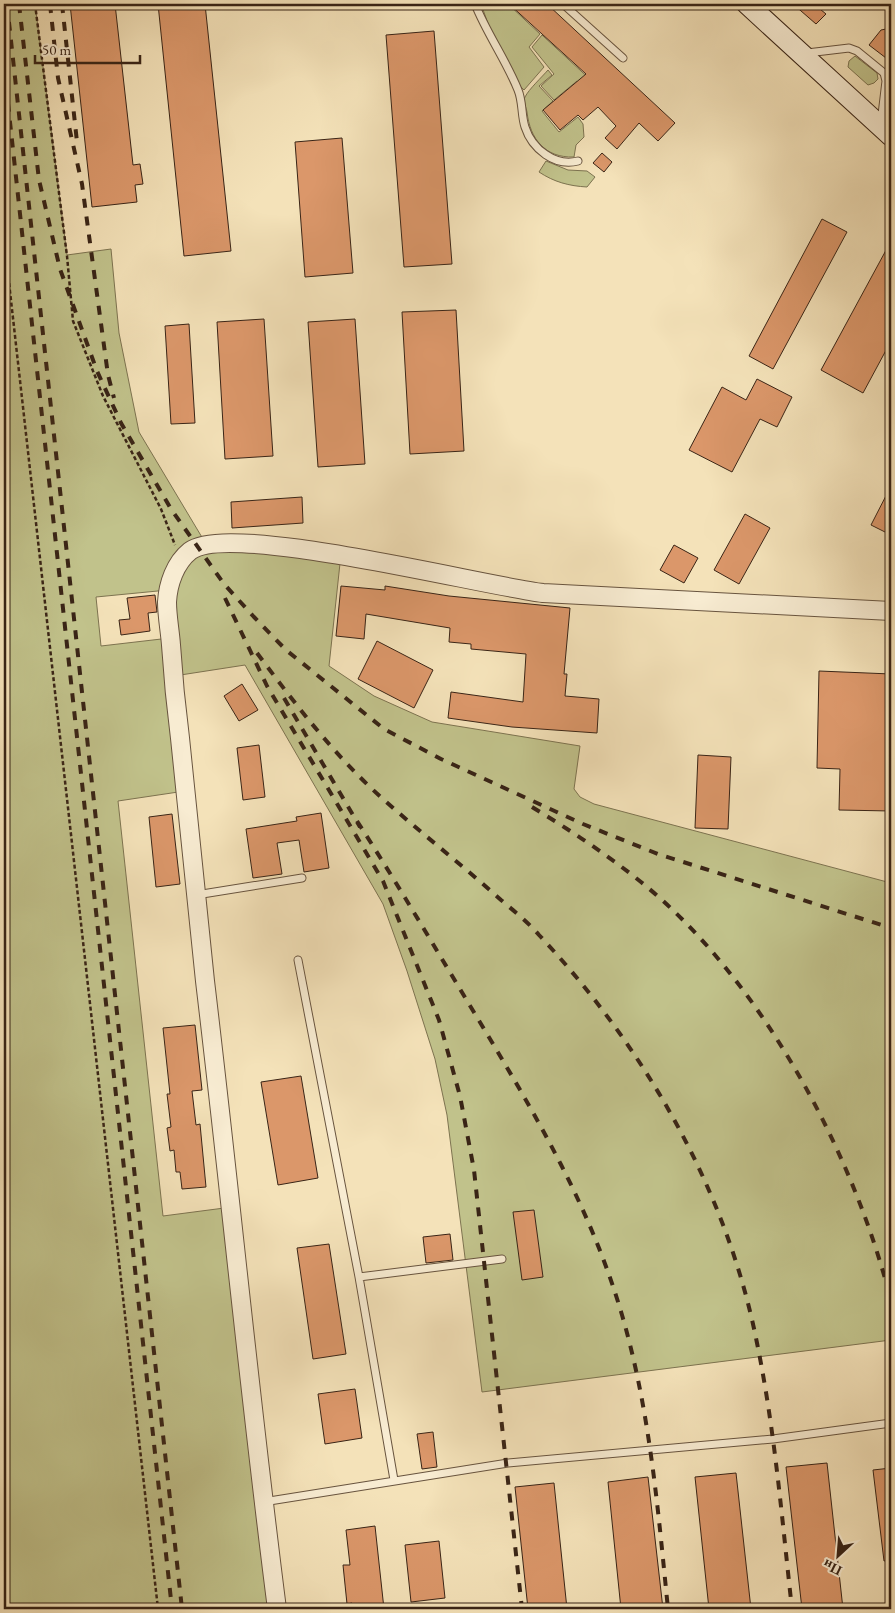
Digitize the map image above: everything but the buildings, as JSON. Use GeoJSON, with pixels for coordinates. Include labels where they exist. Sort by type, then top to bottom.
{"type":"FeatureCollection","features":[{"type":"Feature","properties":{"kind":"main road"},"geometry":{"type":"LineString","coordinates":[[747,4],[886,131]]}},
{"type":"Feature","properties":{"kind":"street"},"geometry":{"type":"LineString","coordinates":[[277,1609],[263,1502],[196,895],[167,607],[170,583],[181,560],[188,553],[202,545],[230,543],[341,554],[495,586],[535,592],[891,611]]}},
{"type":"Feature","properties":{"kind":"lane"},"geometry":{"type":"LineString","coordinates":[[475,4],[486,30],[518,90],[525,127],[531,139],[547,156],[570,163],[578,161]]}},
{"type":"Feature","properties":{"kind":"lane"},"geometry":{"type":"LineString","coordinates":[[563,4],[623,58]]}},
{"type":"Feature","properties":{"kind":"lane"},"geometry":{"type":"LineString","coordinates":[[802,54],[849,48],[857,51],[884,73],[886,81],[886,131]]}},
{"type":"Feature","properties":{"kind":"lane"},"geometry":{"type":"LineString","coordinates":[[196,895],[302,878]]}},
{"type":"Feature","properties":{"kind":"lane"},"geometry":{"type":"LineString","coordinates":[[298,960],[359,1277],[394,1480]]}},
{"type":"Feature","properties":{"kind":"lane"},"geometry":{"type":"LineString","coordinates":[[359,1277],[502,1259]]}},
{"type":"Feature","properties":{"kind":"lane"},"geometry":{"type":"LineString","coordinates":[[263,1502],[508,1463],[764,1440],[891,1423]]}},
{"type":"Feature","properties":{"kind":"path"},"geometry":{"type":"LineString","coordinates":[[35,4],[67,256],[73,320],[103,396],[162,509],[181,560]]}},
{"type":"Feature","properties":{"kind":"path"},"geometry":{"type":"LineString","coordinates":[[4,238],[158,1609]]}},
{"type":"Feature","properties":{"kind":"green space"},"geometry":{"type":"Polygon","coordinates":[[[4,4],[35,4],[67,255],[111,249],[119,333],[139,432],[206,544],[341,554],[329,666],[374,696],[432,722],[580,746],[574,789],[580,797],[594,804],[891,883],[891,1340],[482,1392],[447,1115],[435,1059],[383,904],[245,665],[174,676],[185,791],[118,801],[163,1216],[232,1207],[277,1609],[4,1609],[4,4]],[[168,590],[96,597],[101,646],[170,638],[168,590]]]}},
{"type":"Feature","properties":{"kind":"green space"},"geometry":{"type":"Polygon","coordinates":[[[481,4],[508,4],[540,34],[529,47],[544,67],[524,90],[491,32],[481,4]]]}},
{"type":"Feature","properties":{"kind":"green space"},"geometry":{"type":"Polygon","coordinates":[[[542,35],[594,83],[585,91],[577,81],[554,100],[541,86],[554,74],[532,47],[542,35]]]}},
{"type":"Feature","properties":{"kind":"green space"},"geometry":{"type":"Polygon","coordinates":[[[855,56],[877,73],[878,79],[874,83],[868,85],[848,67],[849,61],[855,56]]]}},
{"type":"Feature","properties":{"kind":"green space"},"geometry":{"type":"Polygon","coordinates":[[[548,70],[552,75],[539,86],[553,101],[542,111],[559,132],[578,117],[583,124],[584,137],[576,145],[574,157],[555,154],[547,150],[536,138],[529,122],[524,102],[525,97],[548,70]]]}},
{"type":"Feature","properties":{"kind":"green space"},"geometry":{"type":"Polygon","coordinates":[[[546,161],[568,170],[587,171],[595,177],[587,187],[562,183],[539,172],[546,161]]]}},
{"type":"Feature","properties":{"kind":"railway"},"geometry":{"type":"LineString","coordinates":[[7,4],[182,1609]]}},
{"type":"Feature","properties":{"kind":"railway"},"geometry":{"type":"LineString","coordinates":[[19,4],[39,180],[60,269],[97,371],[121,423],[171,509],[224,584],[254,617],[286,650],[384,729],[441,759],[583,824],[658,854],[891,928]]}},
{"type":"Feature","properties":{"kind":"railway"},"geometry":{"type":"LineString","coordinates":[[50,4],[58,78],[82,184],[108,375],[114,398]]}},
{"type":"Feature","properties":{"kind":"railway"},"geometry":{"type":"LineString","coordinates":[[62,4],[77,142]]}},
{"type":"Feature","properties":{"kind":"railway"},"geometry":{"type":"LineString","coordinates":[[4,67],[172,1609]]}},
{"type":"Feature","properties":{"kind":"railway"},"geometry":{"type":"LineString","coordinates":[[225,598],[267,686],[383,881],[439,1020],[460,1096],[474,1170],[522,1609]]}},
{"type":"Feature","properties":{"kind":"railway"},"geometry":{"type":"LineString","coordinates":[[257,653],[311,723],[371,788],[535,930],[578,979],[614,1025],[647,1073],[676,1124],[703,1176],[725,1231],[743,1286],[757,1343],[773,1442],[792,1609]]}},
{"type":"Feature","properties":{"kind":"railway"},"geometry":{"type":"LineString","coordinates":[[284,698],[360,827]]}},
{"type":"Feature","properties":{"kind":"railway"},"geometry":{"type":"LineString","coordinates":[[532,807],[560,824],[628,872],[685,922],[725,968],[763,1018],[797,1072],[827,1129],[853,1187],[875,1244],[891,1301]]}},
{"type":"Feature","properties":{"kind":"railway"},"geometry":{"type":"LineString","coordinates":[[357,821],[537,1120],[576,1195],[609,1274],[632,1351],[640,1388],[652,1461],[668,1609]]}}]}
